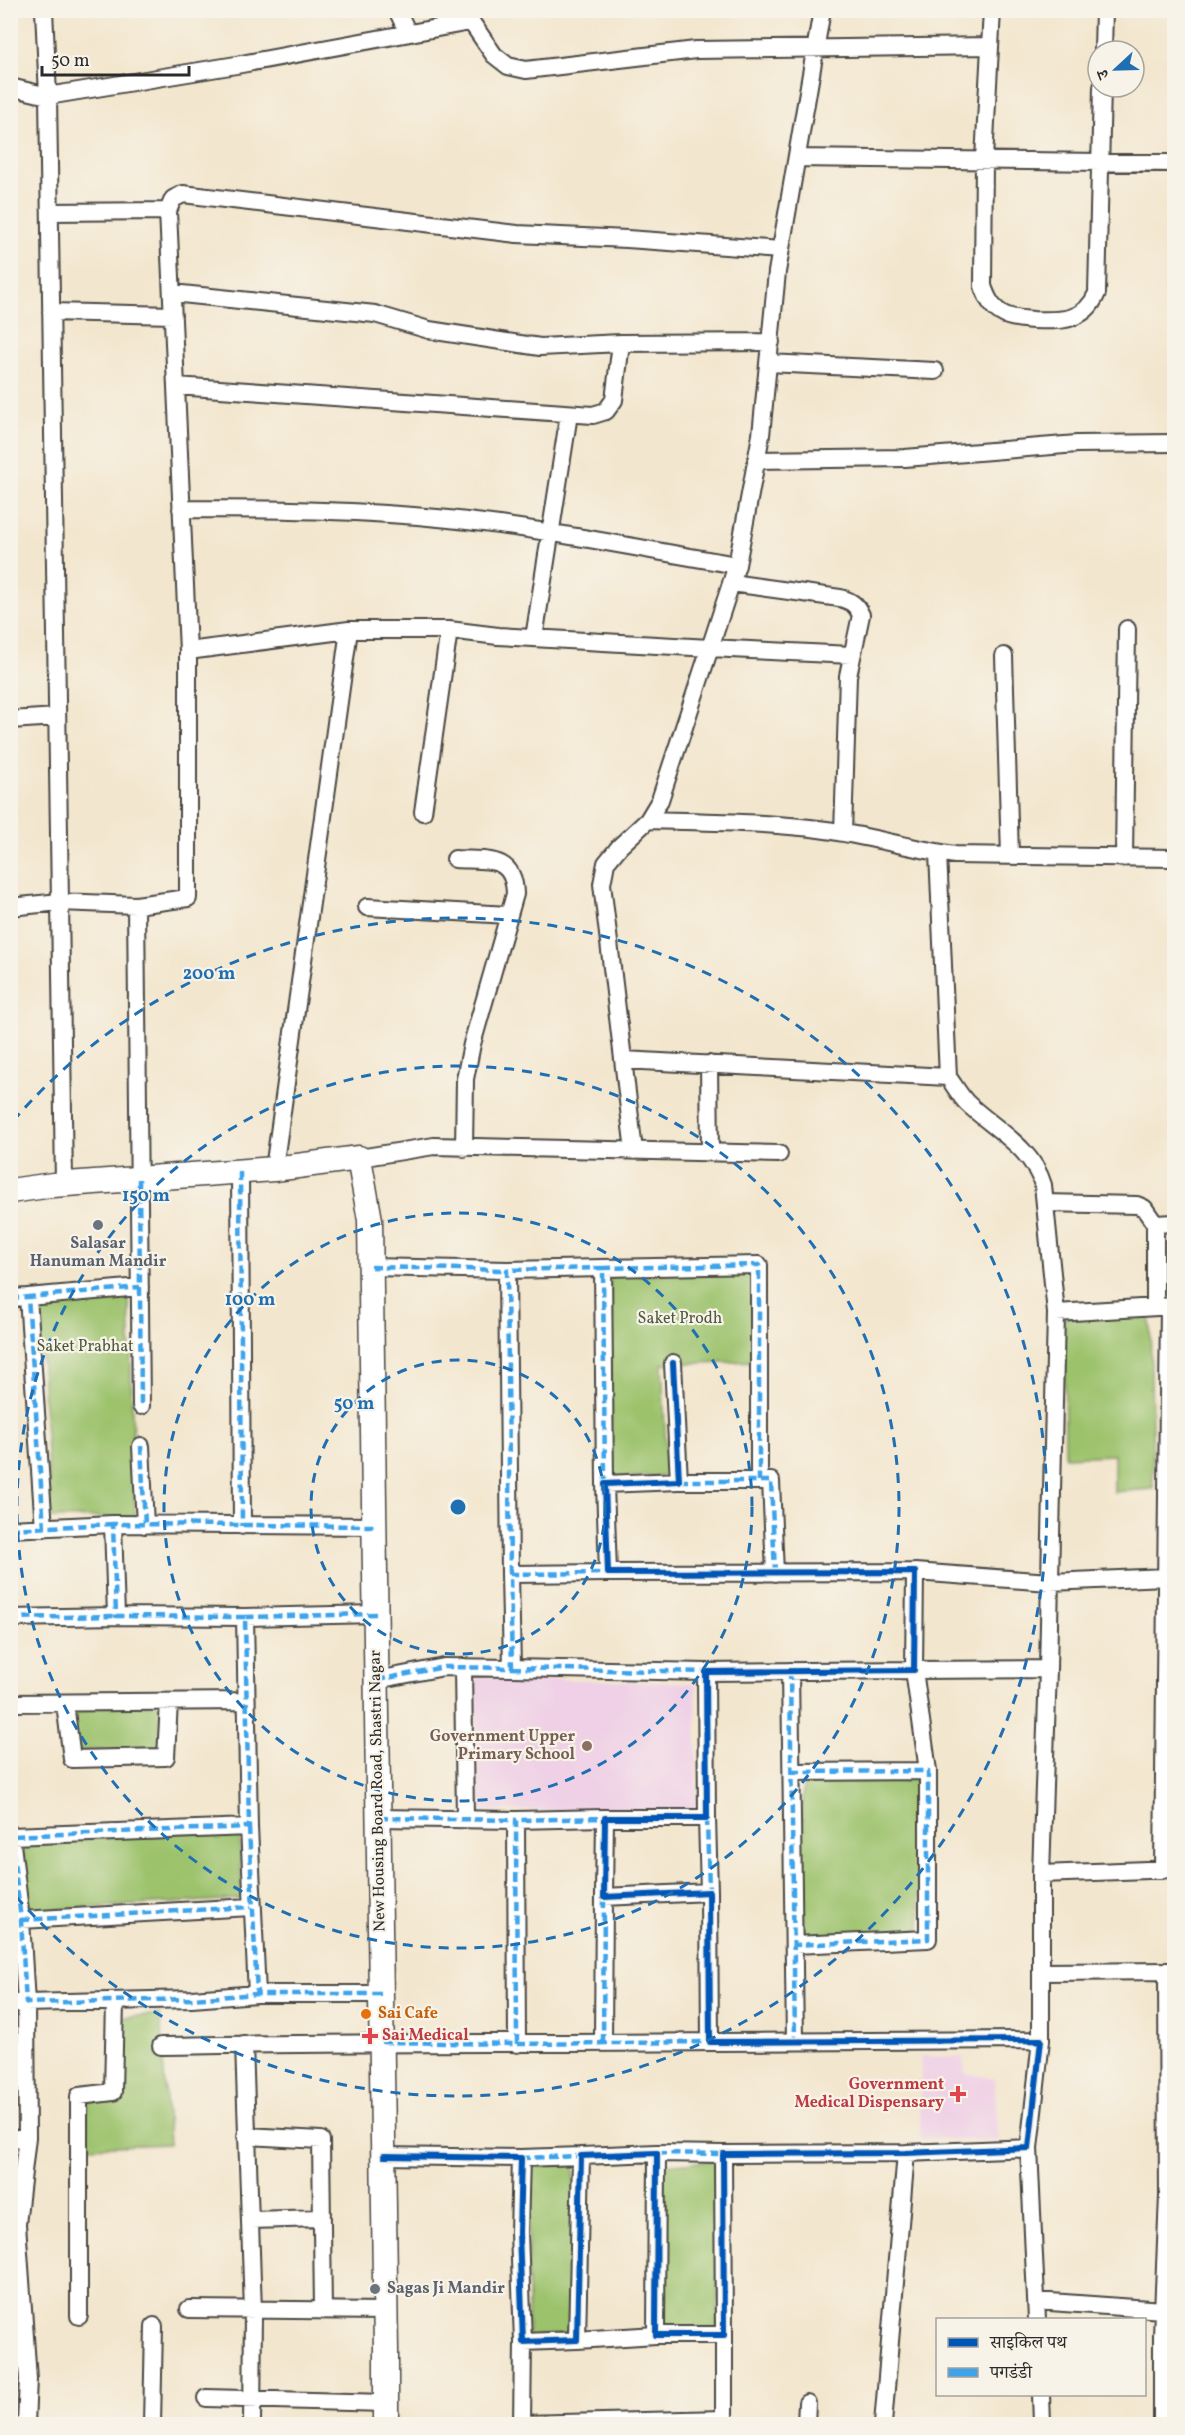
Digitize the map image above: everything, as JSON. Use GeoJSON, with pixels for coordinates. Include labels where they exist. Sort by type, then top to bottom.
{"type":"FeatureCollection","features":[{"type":"Feature","properties":{"kind":"street"},"geometry":{"type":"LineString","coordinates":[[44,10],[50,212],[64,1184]]}},
{"type":"Feature","properties":{"kind":"street"},"geometry":{"type":"LineString","coordinates":[[397,10],[408,33]]}},
{"type":"Feature","properties":{"kind":"street"},"geometry":{"type":"LineString","coordinates":[[634,1151],[602,884],[606,863],[620,846],[648,820],[660,800],[737,565],[761,435],[781,250],[822,10]]}},
{"type":"Feature","properties":{"kind":"street"},"geometry":{"type":"LineString","coordinates":[[992,10],[984,159],[983,286],[988,301],[1005,315],[1017,319],[1063,321],[1086,310],[1094,301],[1097,292],[1102,99]]}},
{"type":"Feature","properties":{"kind":"street"},"geometry":{"type":"LineString","coordinates":[[1103,39],[1104,10]]}},
{"type":"Feature","properties":{"kind":"street"},"geometry":{"type":"LineString","coordinates":[[10,87],[48,96],[236,65],[408,33],[467,16],[494,55],[508,66],[526,70],[696,50],[990,46]]}},
{"type":"Feature","properties":{"kind":"street"},"geometry":{"type":"LineString","coordinates":[[797,158],[1174,163]]}},
{"type":"Feature","properties":{"kind":"street"},"geometry":{"type":"LineString","coordinates":[[10,908],[60,902],[136,905],[188,898],[188,651],[168,211],[173,199],[183,195],[517,234],[781,250]]}},
{"type":"Feature","properties":{"kind":"street"},"geometry":{"type":"LineString","coordinates":[[50,212],[168,211]]}},
{"type":"Feature","properties":{"kind":"street"},"geometry":{"type":"LineString","coordinates":[[172,293],[375,314],[438,332],[540,347],[621,343],[771,342]]}},
{"type":"Feature","properties":{"kind":"street"},"geometry":{"type":"LineString","coordinates":[[51,312],[173,315]]}},
{"type":"Feature","properties":{"kind":"street"},"geometry":{"type":"LineString","coordinates":[[176,386],[593,415],[606,411],[614,400],[621,343]]}},
{"type":"Feature","properties":{"kind":"street"},"geometry":{"type":"LineString","coordinates":[[768,363],[935,371]]}},
{"type":"Feature","properties":{"kind":"street"},"geometry":{"type":"LineString","coordinates":[[534,638],[569,414]]}},
{"type":"Feature","properties":{"kind":"street"},"geometry":{"type":"LineString","coordinates":[[756,460],[905,458],[1077,444],[1174,443]]}},
{"type":"Feature","properties":{"kind":"street"},"geometry":{"type":"LineString","coordinates":[[182,509],[322,509],[450,519],[737,565]]}},
{"type":"Feature","properties":{"kind":"street"},"geometry":{"type":"LineString","coordinates":[[731,583],[849,600],[857,606],[861,615],[848,676],[843,833]]}},
{"type":"Feature","properties":{"kind":"street"},"geometry":{"type":"LineString","coordinates":[[1124,858],[1127,629]]}},
{"type":"Feature","properties":{"kind":"street"},"geometry":{"type":"LineString","coordinates":[[188,651],[349,630],[448,630],[534,638],[851,655]]}},
{"type":"Feature","properties":{"kind":"street"},"geometry":{"type":"LineString","coordinates":[[274,1169],[349,630]]}},
{"type":"Feature","properties":{"kind":"street"},"geometry":{"type":"LineString","coordinates":[[423,812],[448,630]]}},
{"type":"Feature","properties":{"kind":"street"},"geometry":{"type":"LineString","coordinates":[[1004,656],[1010,856]]}},
{"type":"Feature","properties":{"kind":"street"},"geometry":{"type":"LineString","coordinates":[[10,720],[57,717]]}},
{"type":"Feature","properties":{"kind":"street"},"geometry":{"type":"LineString","coordinates":[[648,820],[778,824],[843,833],[938,852],[1010,856],[1174,858]]}},
{"type":"Feature","properties":{"kind":"street"},"geometry":{"type":"LineString","coordinates":[[938,852],[948,1077],[966,1102],[1032,1160],[1040,1173],[1056,1313],[1041,1874],[1041,2040],[1029,2148],[1037,2318]]}},
{"type":"Feature","properties":{"kind":"street"},"geometry":{"type":"LineString","coordinates":[[455,859],[498,862],[507,868],[514,882],[515,894],[472,1044],[465,1079],[464,1148]]}},
{"type":"Feature","properties":{"kind":"street"},"geometry":{"type":"LineString","coordinates":[[136,905],[141,1406]]}},
{"type":"Feature","properties":{"kind":"street"},"geometry":{"type":"LineString","coordinates":[[367,907],[509,915]]}},
{"type":"Feature","properties":{"kind":"street"},"geometry":{"type":"LineString","coordinates":[[623,1060],[948,1077]]}},
{"type":"Feature","properties":{"kind":"street"},"geometry":{"type":"LineString","coordinates":[[709,1064],[710,1153]]}},
{"type":"Feature","properties":{"kind":"street"},"geometry":{"type":"LineString","coordinates":[[10,1191],[64,1184],[274,1169],[434,1146],[779,1154]]}},
{"type":"Feature","properties":{"kind":"street","name":"New Housing Board Road, Shastri Nagar"},"geometry":{"type":"LineString","coordinates":[[359,1158],[370,1220],[386,2414]]}},
{"type":"Feature","properties":{"kind":"street"},"geometry":{"type":"LineString","coordinates":[[240,1172],[242,1526]]}},
{"type":"Feature","properties":{"kind":"street"},"geometry":{"type":"LineString","coordinates":[[1041,1874],[1169,1870],[1170,1636],[1166,1577],[1170,1514],[1166,1306],[1155,1224],[1144,1208],[1137,1205],[1045,1203]]}},
{"type":"Feature","properties":{"kind":"street"},"geometry":{"type":"LineString","coordinates":[[1155,1224],[1174,1223]]}},
{"type":"Feature","properties":{"kind":"street"},"geometry":{"type":"LineString","coordinates":[[371,1267],[507,1270],[759,1265],[759,1481]]}},
{"type":"Feature","properties":{"kind":"street"},"geometry":{"type":"LineString","coordinates":[[603,1268],[608,1573]]}},
{"type":"Feature","properties":{"kind":"street"},"geometry":{"type":"LineString","coordinates":[[507,1270],[512,1668]]}},
{"type":"Feature","properties":{"kind":"street"},"geometry":{"type":"LineString","coordinates":[[10,1298],[140,1287]]}},
{"type":"Feature","properties":{"kind":"street"},"geometry":{"type":"LineString","coordinates":[[28,1297],[44,1528]]}},
{"type":"Feature","properties":{"kind":"street"},"geometry":{"type":"LineString","coordinates":[[1056,1313],[1166,1306]]}},
{"type":"Feature","properties":{"kind":"street"},"geometry":{"type":"LineString","coordinates":[[673,1364],[679,1481]]}},
{"type":"Feature","properties":{"kind":"street"},"geometry":{"type":"LineString","coordinates":[[141,1446],[145,1525]]}},
{"type":"Feature","properties":{"kind":"street"},"geometry":{"type":"LineString","coordinates":[[605,1484],[771,1481],[775,1573]]}},
{"type":"Feature","properties":{"kind":"street"},"geometry":{"type":"LineString","coordinates":[[10,1529],[113,1524],[375,1526]]}},
{"type":"Feature","properties":{"kind":"street"},"geometry":{"type":"LineString","coordinates":[[113,1524],[116,1616]]}},
{"type":"Feature","properties":{"kind":"street"},"geometry":{"type":"LineString","coordinates":[[510,1574],[915,1572],[1050,1582],[1166,1577]]}},
{"type":"Feature","properties":{"kind":"street"},"geometry":{"type":"LineString","coordinates":[[794,1945],[928,1939],[928,1771],[914,1670],[915,1572]]}},
{"type":"Feature","properties":{"kind":"street"},"geometry":{"type":"LineString","coordinates":[[10,1618],[376,1614]]}},
{"type":"Feature","properties":{"kind":"street"},"geometry":{"type":"LineString","coordinates":[[245,1617],[251,1907],[257,1994]]}},
{"type":"Feature","properties":{"kind":"street"},"geometry":{"type":"LineString","coordinates":[[377,1680],[444,1667],[706,1672],[1048,1669]]}},
{"type":"Feature","properties":{"kind":"street"},"geometry":{"type":"LineString","coordinates":[[463,1667],[465,1820]]}},
{"type":"Feature","properties":{"kind":"street"},"geometry":{"type":"LineString","coordinates":[[790,1671],[795,2041]]}},
{"type":"Feature","properties":{"kind":"street"},"geometry":{"type":"LineString","coordinates":[[706,1672],[710,2042]]}},
{"type":"Feature","properties":{"kind":"street"},"geometry":{"type":"LineString","coordinates":[[10,1703],[246,1701]]}},
{"type":"Feature","properties":{"kind":"street"},"geometry":{"type":"LineString","coordinates":[[64,1703],[72,1759],[165,1757],[169,1702]]}},
{"type":"Feature","properties":{"kind":"street"},"geometry":{"type":"LineString","coordinates":[[792,1772],[928,1771]]}},
{"type":"Feature","properties":{"kind":"street"},"geometry":{"type":"LineString","coordinates":[[379,1818],[465,1820],[707,1818]]}},
{"type":"Feature","properties":{"kind":"street"},"geometry":{"type":"LineString","coordinates":[[603,2043],[605,1818]]}},
{"type":"Feature","properties":{"kind":"street"},"geometry":{"type":"LineString","coordinates":[[516,1820],[517,2044]]}},
{"type":"Feature","properties":{"kind":"street"},"geometry":{"type":"LineString","coordinates":[[26,2424],[28,2379],[14,2224],[19,2138],[18,2003],[21,1920],[11,1835],[249,1827]]}},
{"type":"Feature","properties":{"kind":"street"},"geometry":{"type":"LineString","coordinates":[[604,1897],[709,1892]]}},
{"type":"Feature","properties":{"kind":"street"},"geometry":{"type":"LineString","coordinates":[[21,1920],[251,1907]]}},
{"type":"Feature","properties":{"kind":"street"},"geometry":{"type":"LineString","coordinates":[[1041,1972],[1171,1971],[1171,2196],[1163,2310],[1162,2424]]}},
{"type":"Feature","properties":{"kind":"street"},"geometry":{"type":"LineString","coordinates":[[18,2003],[192,1999],[257,1994],[381,1994]]}},
{"type":"Feature","properties":{"kind":"street"},"geometry":{"type":"LineString","coordinates":[[79,2316],[79,2096],[113,2092],[115,2001]]}},
{"type":"Feature","properties":{"kind":"street"},"geometry":{"type":"LineString","coordinates":[[161,2046],[382,2042],[517,2044],[1041,2040]]}},
{"type":"Feature","properties":{"kind":"street"},"geometry":{"type":"LineString","coordinates":[[244,2044],[253,2311],[252,2424]]}},
{"type":"Feature","properties":{"kind":"street"},"geometry":{"type":"LineString","coordinates":[[246,2136],[321,2140],[322,2311]]}},
{"type":"Feature","properties":{"kind":"street"},"geometry":{"type":"LineString","coordinates":[[384,2156],[521,2158],[657,2153],[906,2153],[1029,2148]]}},
{"type":"Feature","properties":{"kind":"street"},"geometry":{"type":"LineString","coordinates":[[656,2336],[657,2153]]}},
{"type":"Feature","properties":{"kind":"street"},"geometry":{"type":"LineString","coordinates":[[883,2424],[906,2153]]}},
{"type":"Feature","properties":{"kind":"street"},"geometry":{"type":"LineString","coordinates":[[521,2158],[519,2232],[523,2342],[522,2424],[724,2422],[723,2154]]}},
{"type":"Feature","properties":{"kind":"street"},"geometry":{"type":"LineString","coordinates":[[578,2340],[581,2156]]}},
{"type":"Feature","properties":{"kind":"street"},"geometry":{"type":"LineString","coordinates":[[251,2220],[321,2218]]}},
{"type":"Feature","properties":{"kind":"street"},"geometry":{"type":"LineString","coordinates":[[1036,2301],[1163,2310]]}},
{"type":"Feature","properties":{"kind":"street"},"geometry":{"type":"LineString","coordinates":[[189,2309],[386,2311]]}},
{"type":"Feature","properties":{"kind":"street"},"geometry":{"type":"LineString","coordinates":[[152,2424],[154,2326]]}},
{"type":"Feature","properties":{"kind":"street"},"geometry":{"type":"LineString","coordinates":[[523,2342],[724,2335]]}},
{"type":"Feature","properties":{"kind":"street"},"geometry":{"type":"LineString","coordinates":[[1041,2396],[1042,2424]]}},
{"type":"Feature","properties":{"kind":"street"},"geometry":{"type":"LineString","coordinates":[[206,2398],[253,2398],[386,2414]]}},
{"type":"Feature","properties":{"kind":"street"},"geometry":{"type":"LineString","coordinates":[[807,2403],[807,2424]]}},
{"type":"Feature","properties":{"kind":"shaded area","name":"Government Upper Primary School"},"geometry":{"type":"Polygon","coordinates":[[[476,1677],[696,1683],[697,1810],[479,1811],[476,1677]]]}},
{"type":"Feature","properties":{"kind":"shaded area","name":"Government Medical Dispensary"},"geometry":{"type":"Polygon","coordinates":[[[921,2056],[964,2057],[965,2073],[994,2078],[999,2141],[920,2138],[921,2056]]]}},
{"type":"Feature","properties":{"kind":"green space","name":"Saket Prodh"},"geometry":{"type":"Polygon","coordinates":[[[752,1273],[759,1361],[662,1364],[667,1476],[611,1477],[610,1275],[752,1273]]]}},
{"type":"Feature","properties":{"kind":"green space","name":"Saket Prabhat"},"geometry":{"type":"Polygon","coordinates":[[[129,1298],[135,1517],[51,1518],[38,1304],[129,1298]]]}},
{"type":"Feature","properties":{"kind":"green space"},"geometry":{"type":"Polygon","coordinates":[[[1150,1313],[1153,1489],[1114,1492],[1114,1455],[1065,1457],[1064,1317],[1150,1313]]]}},
{"type":"Feature","properties":{"kind":"green space"},"geometry":{"type":"Polygon","coordinates":[[[163,1704],[162,1751],[73,1750],[73,1707],[163,1704]]]}},
{"type":"Feature","properties":{"kind":"green space"},"geometry":{"type":"Polygon","coordinates":[[[919,1780],[920,1930],[801,1937],[803,1783],[919,1780]]]}},
{"type":"Feature","properties":{"kind":"green space"},"geometry":{"type":"Polygon","coordinates":[[[239,1827],[242,1899],[29,1911],[20,1845],[239,1827]]]}},
{"type":"Feature","properties":{"kind":"green space"},"geometry":{"type":"Polygon","coordinates":[[[160,2014],[169,2144],[86,2147],[87,2102],[119,2099],[118,2018],[160,2014]]]}},
{"type":"Feature","properties":{"kind":"green space"},"geometry":{"type":"Polygon","coordinates":[[[718,2160],[718,2329],[662,2331],[663,2165],[718,2160]]]}},
{"type":"Feature","properties":{"kind":"green space"},"geometry":{"type":"Polygon","coordinates":[[[574,2164],[572,2334],[528,2336],[528,2167],[574,2164]]]}},
{"type":"Feature","properties":{"kind":"marked path"},"geometry":{"type":"LineString","coordinates":[[240,1172],[242,1526]]}},
{"type":"Feature","properties":{"kind":"marked path"},"geometry":{"type":"LineString","coordinates":[[139,1179],[141,1406]]}},
{"type":"Feature","properties":{"kind":"marked path"},"geometry":{"type":"LineString","coordinates":[[603,1268],[759,1265],[759,1481]]}},
{"type":"Feature","properties":{"kind":"marked path"},"geometry":{"type":"LineString","coordinates":[[371,1267],[507,1270]]}},
{"type":"Feature","properties":{"kind":"marked path"},"geometry":{"type":"LineString","coordinates":[[510,1574],[507,1270],[603,1268],[605,1484]]}},
{"type":"Feature","properties":{"kind":"marked path"},"geometry":{"type":"LineString","coordinates":[[44,1528],[28,1297],[140,1287]]}},
{"type":"Feature","properties":{"kind":"marked path"},"geometry":{"type":"LineString","coordinates":[[10,1298],[28,1297]]}},
{"type":"Feature","properties":{"kind":"marked path"},"geometry":{"type":"LineString","coordinates":[[141,1446],[145,1525]]}},
{"type":"Feature","properties":{"kind":"marked path"},"geometry":{"type":"LineString","coordinates":[[679,1481],[771,1481],[775,1573]]}},
{"type":"Feature","properties":{"kind":"marked path"},"geometry":{"type":"LineString","coordinates":[[10,1529],[113,1524]]}},
{"type":"Feature","properties":{"kind":"marked path"},"geometry":{"type":"LineString","coordinates":[[245,1617],[116,1616],[113,1524],[375,1526]]}},
{"type":"Feature","properties":{"kind":"marked path"},"geometry":{"type":"LineString","coordinates":[[377,1680],[444,1667],[512,1668],[510,1574],[608,1573]]}},
{"type":"Feature","properties":{"kind":"marked path"},"geometry":{"type":"LineString","coordinates":[[376,1614],[245,1617],[249,1827],[11,1836],[21,1920],[26,2003],[192,1999],[257,1994],[381,1994]]}},
{"type":"Feature","properties":{"kind":"marked path"},"geometry":{"type":"LineString","coordinates":[[10,1618],[116,1616]]}},
{"type":"Feature","properties":{"kind":"marked path"},"geometry":{"type":"LineString","coordinates":[[512,1668],[706,1672]]}},
{"type":"Feature","properties":{"kind":"marked path"},"geometry":{"type":"LineString","coordinates":[[790,1671],[795,2041]]}},
{"type":"Feature","properties":{"kind":"marked path"},"geometry":{"type":"LineString","coordinates":[[792,1772],[928,1771],[928,1939],[794,1945]]}},
{"type":"Feature","properties":{"kind":"marked path"},"geometry":{"type":"LineString","coordinates":[[379,1818],[516,1820]]}},
{"type":"Feature","properties":{"kind":"marked path"},"geometry":{"type":"LineString","coordinates":[[517,2044],[516,1820],[605,1818]]}},
{"type":"Feature","properties":{"kind":"marked path"},"geometry":{"type":"LineString","coordinates":[[707,1818],[709,1892]]}},
{"type":"Feature","properties":{"kind":"marked path"},"geometry":{"type":"LineString","coordinates":[[249,1827],[257,1994]]}},
{"type":"Feature","properties":{"kind":"marked path"},"geometry":{"type":"LineString","coordinates":[[603,2043],[604,1897]]}},
{"type":"Feature","properties":{"kind":"marked path"},"geometry":{"type":"LineString","coordinates":[[21,1920],[251,1907]]}},
{"type":"Feature","properties":{"kind":"marked path"},"geometry":{"type":"LineString","coordinates":[[382,2042],[517,2044],[710,2042]]}},
{"type":"Feature","properties":{"kind":"marked path"},"geometry":{"type":"LineString","coordinates":[[657,2153],[723,2154]]}},
{"type":"Feature","properties":{"kind":"marked path"},"geometry":{"type":"LineString","coordinates":[[521,2158],[581,2156]]}},
{"type":"Feature","properties":{"kind":"cycle path"},"geometry":{"type":"LineString","coordinates":[[384,2156],[521,2158],[519,2232],[523,2342],[577,2340],[581,2156],[657,2153],[656,2335],[724,2335],[723,2154],[906,2153],[1029,2148],[1041,2040],[710,2042],[709,1892],[604,1897],[605,1818],[707,1818],[706,1672],[914,1670],[915,1572],[608,1573],[605,1484],[679,1481],[673,1363]]}},
{"type":"Feature","properties":{"kind":"place","name":"Salasar Hanuman Mandir"},"geometry":{"type":"Point","coordinates":[98,1225]}},
{"type":"Feature","properties":{"kind":"place","name":"Government Upper Primary School"},"geometry":{"type":"Point","coordinates":[587,1746]}},
{"type":"Feature","properties":{"kind":"place","name":"Sai Cafe"},"geometry":{"type":"Point","coordinates":[366,2014]}},
{"type":"Feature","properties":{"kind":"place","name":"Sai Medical"},"geometry":{"type":"Point","coordinates":[370,2036]}},
{"type":"Feature","properties":{"kind":"place","name":"Government Medical Dispensary"},"geometry":{"type":"Point","coordinates":[958,2094]}},
{"type":"Feature","properties":{"kind":"place","name":"Sagas Ji Mandir"},"geometry":{"type":"Point","coordinates":[375,2289]}}]}
